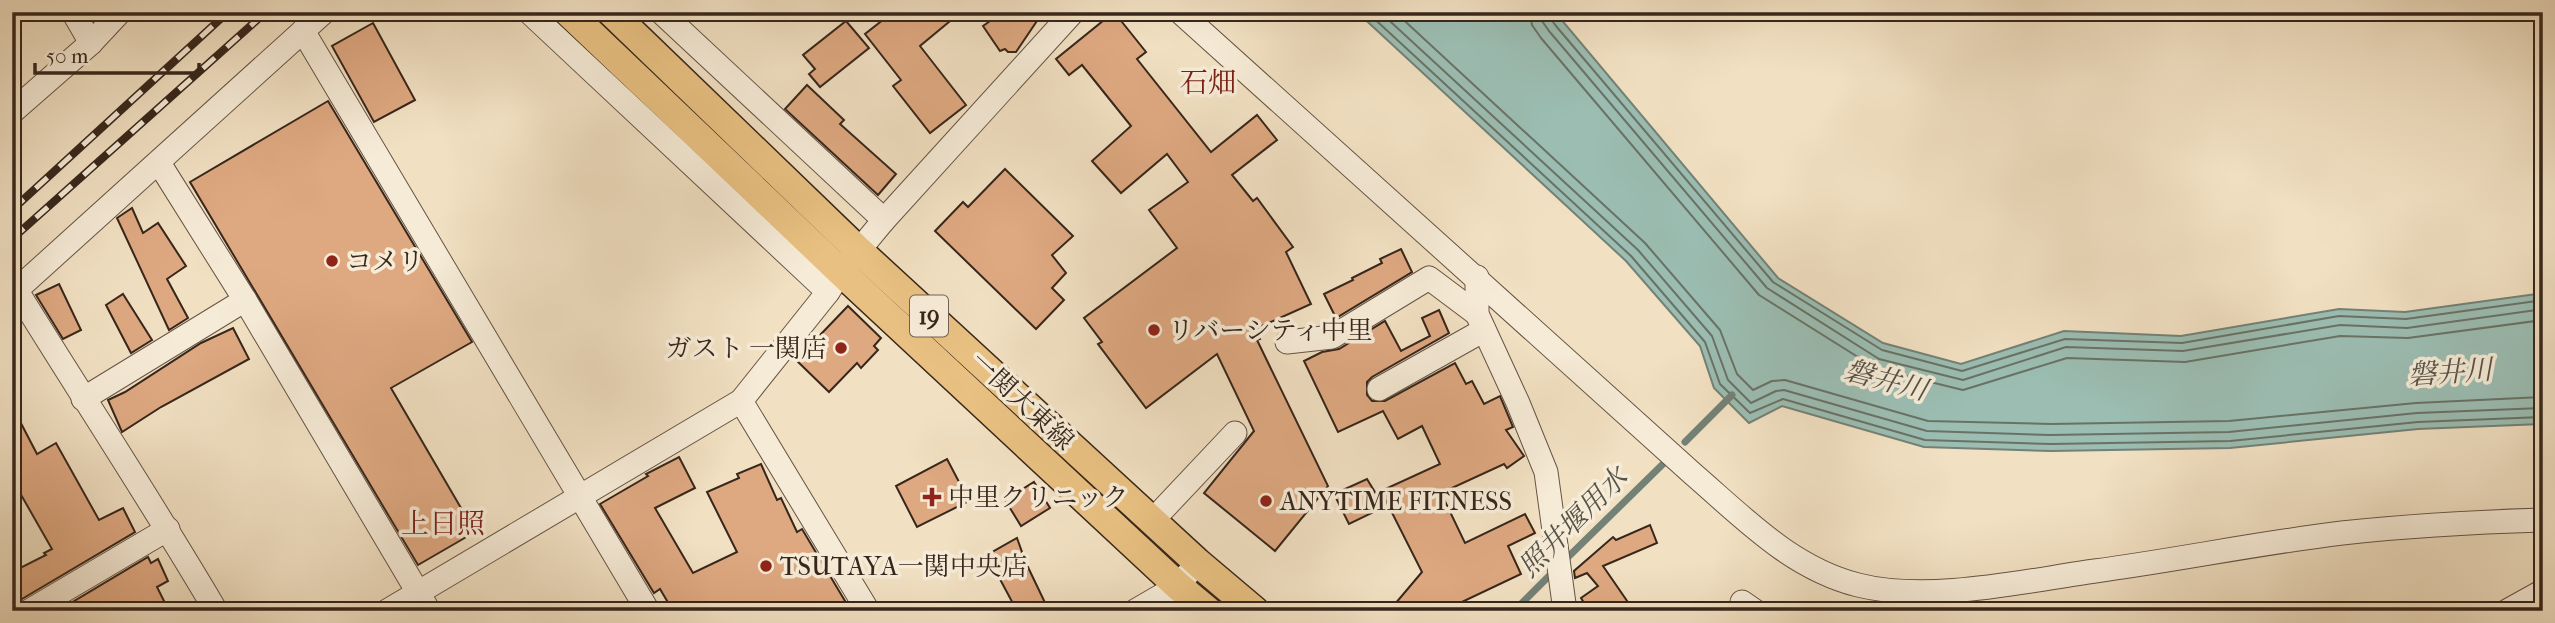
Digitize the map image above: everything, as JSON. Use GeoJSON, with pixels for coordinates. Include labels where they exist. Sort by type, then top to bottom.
{"type":"FeatureCollection","features":[{"type":"Feature","properties":{"kind":"main road","name":"一関大東線"},"geometry":{"type":"LineString","coordinates":[[568,12],[834,282],[1209,611]]}},
{"type":"Feature","properties":{"kind":"main road","name":"一関大東線"},"geometry":{"type":"LineString","coordinates":[[611,12],[859,251],[1197,562],[1255,611]]}},
{"type":"Feature","properties":{"kind":"street"},"geometry":{"type":"LineString","coordinates":[[73,12],[91,43]]}},
{"type":"Feature","properties":{"kind":"street"},"geometry":{"type":"LineString","coordinates":[[12,112],[91,43],[120,12]]}},
{"type":"Feature","properties":{"kind":"street"},"geometry":{"type":"LineString","coordinates":[[216,611],[168,529],[14,292],[324,12]]}},
{"type":"Feature","properties":{"kind":"street"},"geometry":{"type":"LineString","coordinates":[[529,12],[834,282]]}},
{"type":"Feature","properties":{"kind":"street"},"geometry":{"type":"LineString","coordinates":[[661,12],[884,220]]}},
{"type":"Feature","properties":{"kind":"street"},"geometry":{"type":"LineString","coordinates":[[387,611],[423,601],[581,495],[741,401],[884,220],[1073,12]]}},
{"type":"Feature","properties":{"kind":"street"},"geometry":{"type":"LineString","coordinates":[[1180,12],[1772,543],[1814,569],[1858,586],[1893,591],[1944,591],[2133,566],[2342,533],[2543,520]]}},
{"type":"Feature","properties":{"kind":"street"},"geometry":{"type":"LineString","coordinates":[[303,31],[649,611]]}},
{"type":"Feature","properties":{"kind":"street"},"geometry":{"type":"LineString","coordinates":[[159,163],[245,300],[423,601]]}},
{"type":"Feature","properties":{"kind":"street"},"geometry":{"type":"LineString","coordinates":[[1477,277],[1480,322],[1546,472],[1565,611]]}},
{"type":"Feature","properties":{"kind":"street"},"geometry":{"type":"LineString","coordinates":[[1287,342],[1332,337],[1429,278],[1480,322]]}},
{"type":"Feature","properties":{"kind":"street"},"geometry":{"type":"LineString","coordinates":[[83,399],[245,300]]}},
{"type":"Feature","properties":{"kind":"street"},"geometry":{"type":"LineString","coordinates":[[1379,389],[1480,322]]}},
{"type":"Feature","properties":{"kind":"street"},"geometry":{"type":"LineString","coordinates":[[741,401],[868,611]]}},
{"type":"Feature","properties":{"kind":"street"},"geometry":{"type":"LineString","coordinates":[[1152,520],[1235,433]]}},
{"type":"Feature","properties":{"kind":"street"},"geometry":{"type":"LineString","coordinates":[[29,611],[168,529]]}},
{"type":"Feature","properties":{"kind":"street"},"geometry":{"type":"LineString","coordinates":[[1135,611],[1178,586],[1197,562]]}},
{"type":"Feature","properties":{"kind":"street"},"geometry":{"type":"LineString","coordinates":[[2507,611],[2543,591]]}},
{"type":"Feature","properties":{"kind":"water","name":"磐井川"},"geometry":{"type":"Polygon","coordinates":[[[1357,12],[1555,12],[1778,278],[1883,343],[1961,364],[2064,331],[2181,336],[2339,309],[2405,312],[2543,293],[2543,424],[2418,429],[2230,448],[2051,451],[1924,447],[1782,406],[1749,423],[1714,388],[1700,346],[1626,261],[1357,12]]]}},
{"type":"Feature","properties":{"kind":"building"},"geometry":{"type":"Polygon","coordinates":[[[893,12],[961,12],[920,46],[966,105],[930,133],[893,86],[901,80],[865,34],[893,12]]]}},
{"type":"Feature","properties":{"kind":"building"},"geometry":{"type":"Polygon","coordinates":[[[1003,12],[1043,12],[1016,52],[1008,52],[1005,49],[1000,51],[983,26],[1003,12]]]}},
{"type":"Feature","properties":{"kind":"building"},"geometry":{"type":"Polygon","coordinates":[[[1114,12],[1146,52],[1137,59],[1211,152],[1257,115],[1277,140],[1232,175],[1253,201],[1257,198],[1293,247],[1286,252],[1311,304],[1255,329],[1260,339],[1257,340],[1328,486],[1275,551],[1204,493],[1254,431],[1217,354],[1146,408],[1098,344],[1102,342],[1084,318],[1177,248],[1149,210],[1188,182],[1167,154],[1121,193],[1092,161],[1131,126],[1082,65],[1069,75],[1056,59],[1114,12]]]}},
{"type":"Feature","properties":{"kind":"building"},"geometry":{"type":"Polygon","coordinates":[[[846,21],[869,48],[820,87],[809,74],[815,69],[803,55],[846,21]]]}},
{"type":"Feature","properties":{"kind":"building"},"geometry":{"type":"Polygon","coordinates":[[[373,23],[415,100],[374,122],[332,46],[373,23]]]}},
{"type":"Feature","properties":{"kind":"building"},"geometry":{"type":"Polygon","coordinates":[[[807,85],[844,120],[840,124],[896,174],[878,195],[785,109],[807,85]]]}},
{"type":"Feature","properties":{"kind":"building","name":"コメリ"},"geometry":{"type":"Polygon","coordinates":[[[328,101],[472,342],[391,388],[475,532],[418,565],[190,182],[328,101]]]}},
{"type":"Feature","properties":{"kind":"building"},"geometry":{"type":"Polygon","coordinates":[[[1005,169],[1073,236],[1052,255],[1066,273],[1052,288],[1064,300],[1036,329],[935,231],[963,202],[968,207],[1005,169]]]}},
{"type":"Feature","properties":{"kind":"building"},"geometry":{"type":"Polygon","coordinates":[[[132,208],[143,233],[158,223],[186,266],[167,279],[188,318],[169,330],[117,218],[132,208]]]}},
{"type":"Feature","properties":{"kind":"building"},"geometry":{"type":"Polygon","coordinates":[[[1401,249],[1412,272],[1336,318],[1324,294],[1353,280],[1352,278],[1382,263],[1380,259],[1401,249]]]}},
{"type":"Feature","properties":{"kind":"building"},"geometry":{"type":"Polygon","coordinates":[[[59,284],[81,330],[63,339],[36,295],[59,284]]]}},
{"type":"Feature","properties":{"kind":"building"},"geometry":{"type":"Polygon","coordinates":[[[123,294],[152,340],[131,353],[106,305],[123,294]]]}},
{"type":"Feature","properties":{"kind":"building","name":"ガスト 一関店"},"geometry":{"type":"Polygon","coordinates":[[[848,306],[881,338],[874,346],[878,350],[861,368],[857,363],[829,392],[796,360],[848,306]]]}},
{"type":"Feature","properties":{"kind":"building"},"geometry":{"type":"Polygon","coordinates":[[[1439,310],[1449,333],[1372,377],[1367,382],[1367,395],[1372,401],[1385,401],[1455,363],[1466,384],[1472,381],[1484,404],[1500,396],[1513,427],[1506,430],[1524,456],[1507,468],[1504,464],[1441,493],[1465,543],[1525,514],[1535,533],[1508,546],[1521,574],[1443,611],[1389,611],[1422,572],[1381,491],[1440,464],[1422,426],[1398,439],[1383,411],[1338,432],[1304,361],[1322,352],[1339,349],[1385,321],[1401,351],[1430,336],[1422,318],[1439,310]]]}},
{"type":"Feature","properties":{"kind":"building"},"geometry":{"type":"Polygon","coordinates":[[[233,328],[249,359],[161,407],[122,432],[108,400],[201,343],[233,328]]]}},
{"type":"Feature","properties":{"kind":"building"},"geometry":{"type":"Polygon","coordinates":[[[12,406],[37,454],[56,443],[99,520],[123,508],[135,532],[22,599],[12,609],[12,572],[46,555],[44,553],[52,549],[12,479],[12,406]]]}},
{"type":"Feature","properties":{"kind":"building"},"geometry":{"type":"Polygon","coordinates":[[[679,457],[695,488],[655,508],[693,573],[737,552],[707,492],[739,478],[737,474],[761,464],[777,500],[781,498],[797,532],[802,529],[851,611],[673,611],[660,589],[654,593],[600,504],[648,476],[646,474],[679,457]]]}},
{"type":"Feature","properties":{"kind":"building","name":"中里クリニック"},"geometry":{"type":"Polygon","coordinates":[[[947,459],[969,501],[917,527],[896,486],[947,459]]]}},
{"type":"Feature","properties":{"kind":"building"},"geometry":{"type":"Polygon","coordinates":[[[1367,479],[1384,507],[1349,524],[1334,494],[1367,479]]]}},
{"type":"Feature","properties":{"kind":"building"},"geometry":{"type":"Polygon","coordinates":[[[1034,482],[1050,508],[1021,526],[1005,500],[1034,482]]]}},
{"type":"Feature","properties":{"kind":"building"},"geometry":{"type":"Polygon","coordinates":[[[1650,525],[1657,543],[1603,566],[1634,611],[1589,611],[1581,598],[1598,586],[1587,573],[1575,578],[1574,571],[1613,537],[1616,540],[1650,525]]]}},
{"type":"Feature","properties":{"kind":"building"},"geometry":{"type":"Polygon","coordinates":[[[1017,538],[1049,611],[1017,611],[987,555],[1017,538]]]}},
{"type":"Feature","properties":{"kind":"building"},"geometry":{"type":"Polygon","coordinates":[[[148,557],[151,563],[158,559],[168,581],[157,587],[169,611],[75,611],[71,603],[148,557]]]}},
{"type":"Feature","properties":{"kind":"waterway","name":"照井堰用水"},"geometry":{"type":"LineString","coordinates":[[1685,442],[1732,395]]}},
{"type":"Feature","properties":{"kind":"waterway","name":"照井堰用水"},"geometry":{"type":"LineString","coordinates":[[1564,561],[1663,464]]}},
{"type":"Feature","properties":{"kind":"waterway","name":"照井堰用水"},"geometry":{"type":"LineString","coordinates":[[1514,611],[1556,569]]}},
{"type":"Feature","properties":{"kind":"railway"},"geometry":{"type":"LineString","coordinates":[[12,210],[228,12]]}},
{"type":"Feature","properties":{"kind":"railway"},"geometry":{"type":"LineString","coordinates":[[12,239],[266,12]]}},
{"type":"Feature","properties":{"kind":"place","name":"コメリ"},"geometry":{"type":"Point","coordinates":[332,261]}},
{"type":"Feature","properties":{"kind":"place","name":"リバーシティ中里"},"geometry":{"type":"Point","coordinates":[1154,330]}},
{"type":"Feature","properties":{"kind":"place","name":"ガスト 一関店"},"geometry":{"type":"Point","coordinates":[841,348]}},
{"type":"Feature","properties":{"kind":"place","name":"中里クリニック"},"geometry":{"type":"Point","coordinates":[932,497]}},
{"type":"Feature","properties":{"kind":"place","name":"ANYTIME FITNESS"},"geometry":{"type":"Point","coordinates":[1266,501]}},
{"type":"Feature","properties":{"kind":"place","name":"TSUTAYA一関中央店"},"geometry":{"type":"Point","coordinates":[766,566]}},
{"type":"Feature","properties":{"kind":"district","name":"石畑"},"geometry":{"type":"Point","coordinates":[1208,82]}},
{"type":"Feature","properties":{"kind":"district","name":"上日照"},"geometry":{"type":"Point","coordinates":[443,523]}}]}
